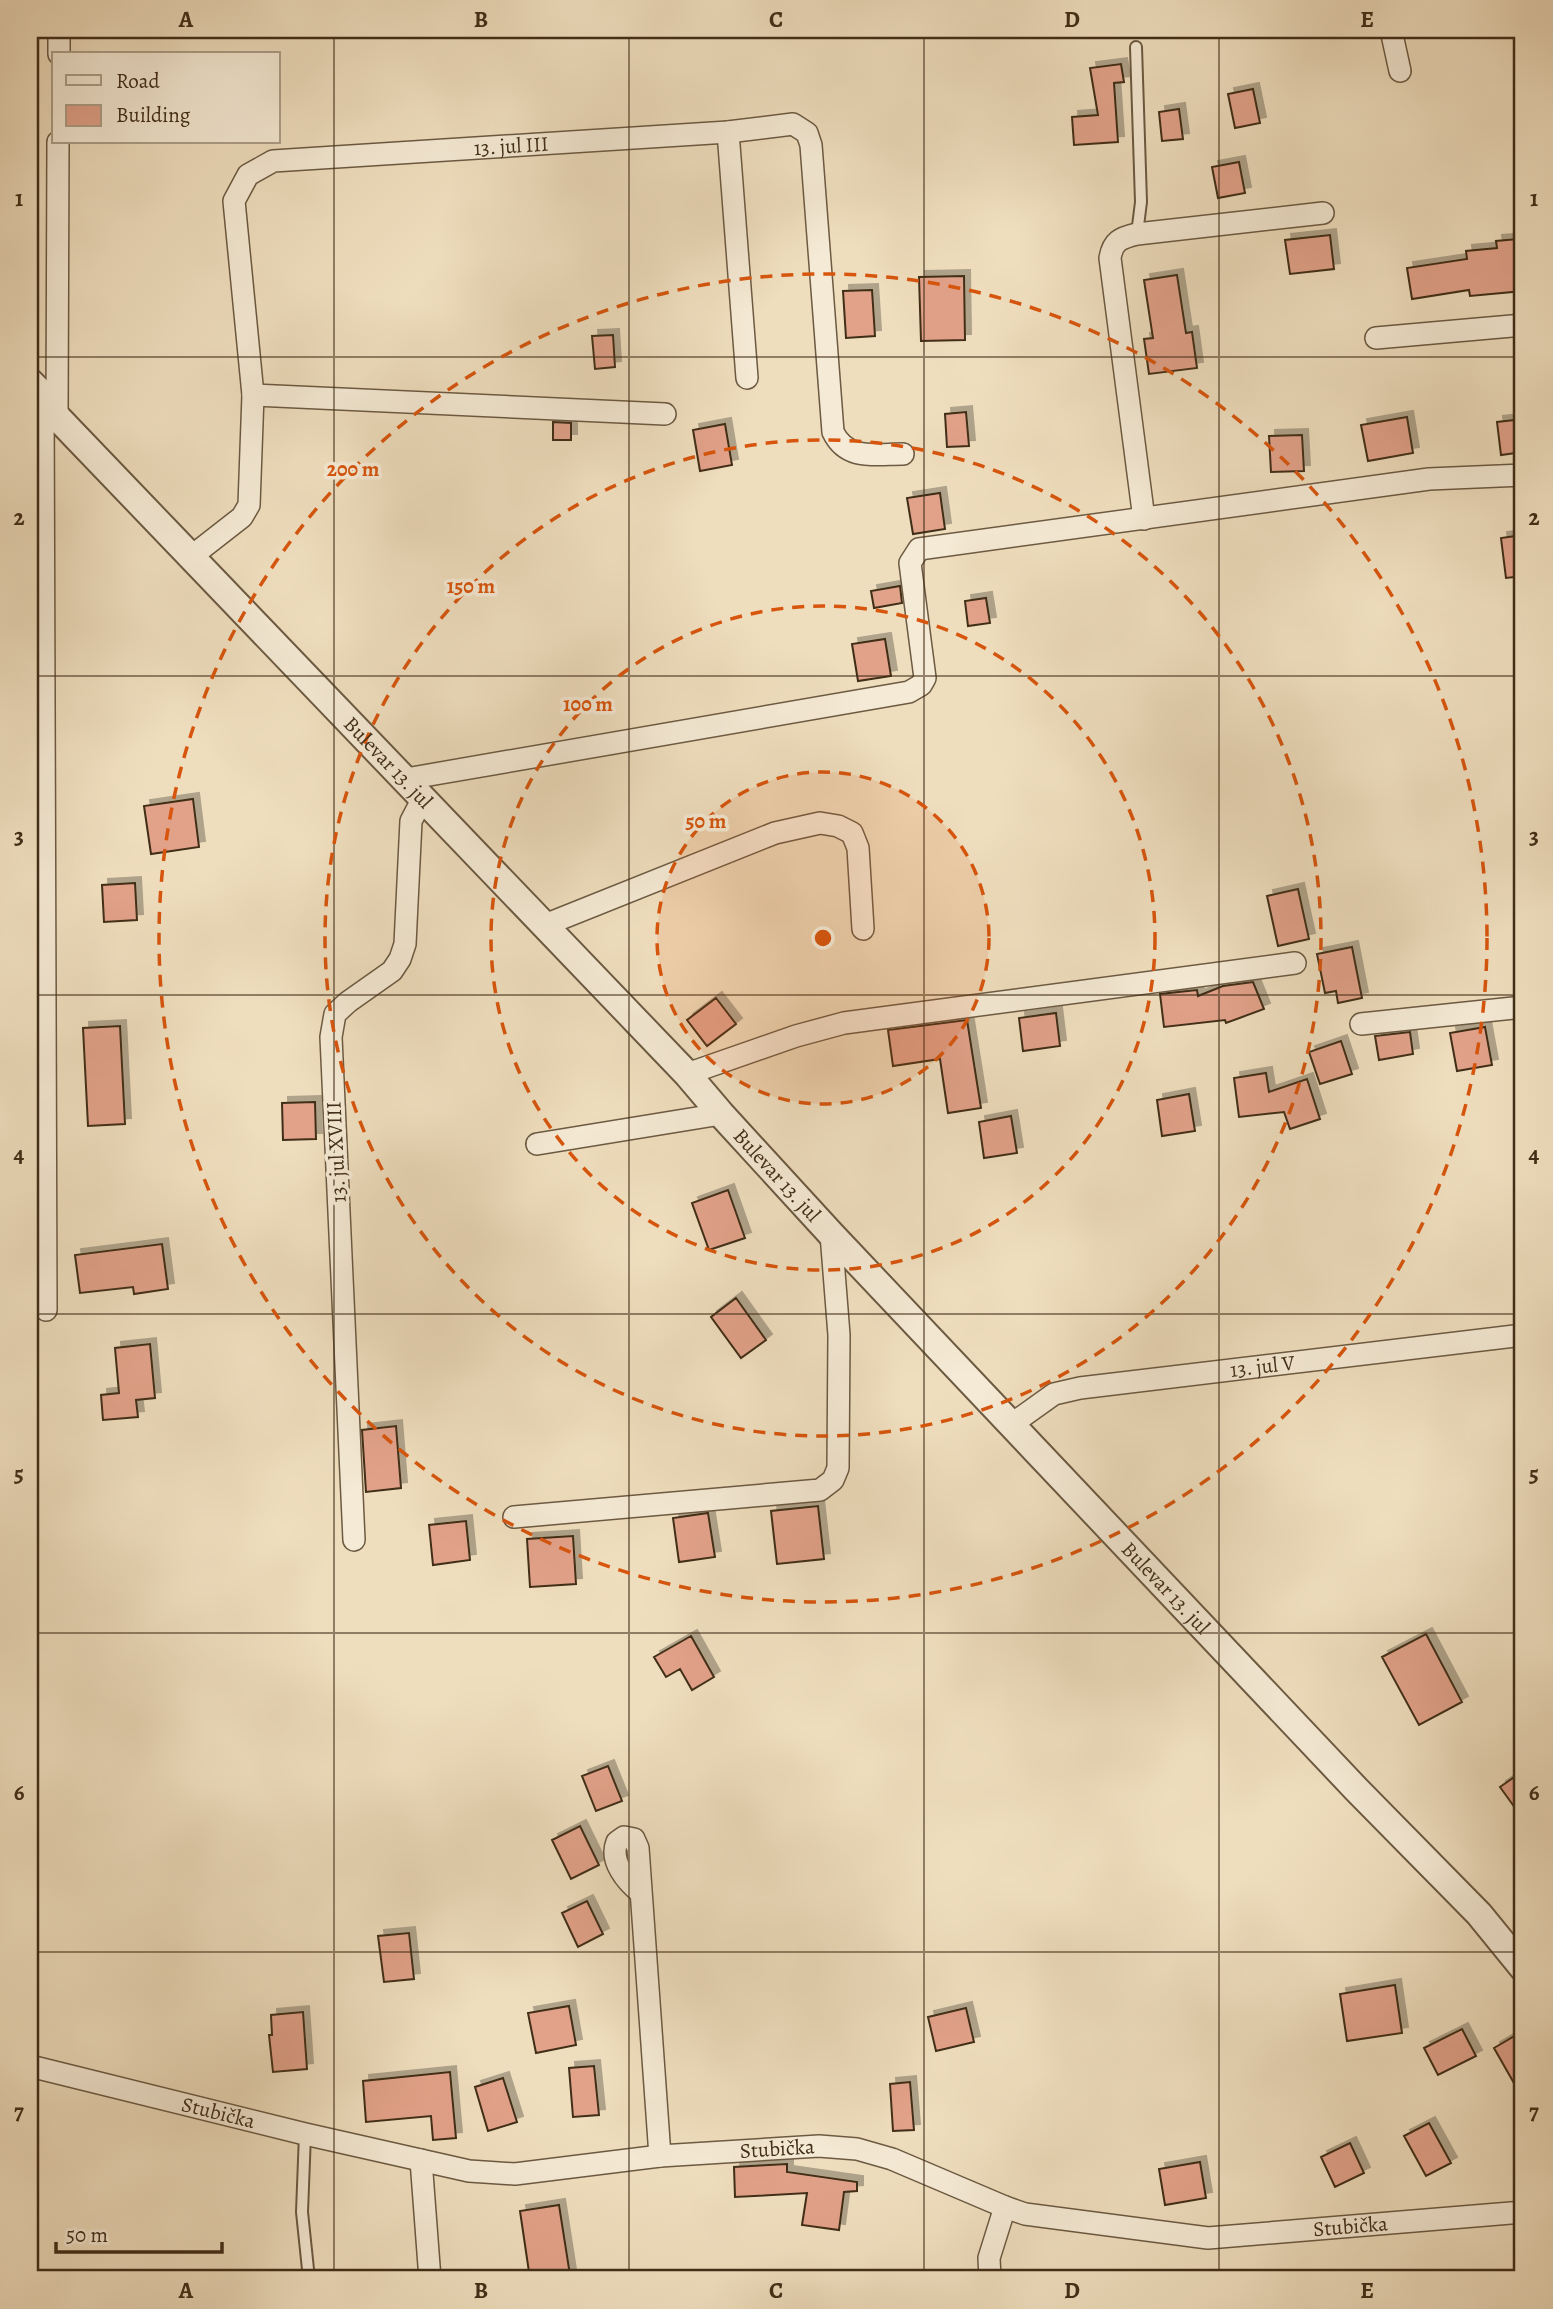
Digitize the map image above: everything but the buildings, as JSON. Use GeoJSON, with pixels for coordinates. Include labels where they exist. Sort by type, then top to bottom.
{"type":"FeatureCollection","features":[{"type":"Feature","properties":{"kind":"street"},"geometry":{"type":"LineString","coordinates":[[59,30],[59,52]]}},
{"type":"Feature","properties":{"kind":"street"},"geometry":{"type":"LineString","coordinates":[[1391,30],[1400,71]]}},
{"type":"Feature","properties":{"kind":"street","name":"13. jul III"},"geometry":{"type":"LineString","coordinates":[[192,556],[242,517],[249,505],[253,396],[234,201],[248,175],[273,160],[728,132],[793,124],[807,133],[811,145],[833,432],[839,444],[858,454],[903,454]]}},
{"type":"Feature","properties":{"kind":"street"},"geometry":{"type":"LineString","coordinates":[[728,132],[747,378]]}},
{"type":"Feature","properties":{"kind":"street"},"geometry":{"type":"LineString","coordinates":[[46,1310],[43,398],[58,144]]}},
{"type":"Feature","properties":{"kind":"street"},"geometry":{"type":"LineString","coordinates":[[1144,519],[1110,258],[1112,247],[1124,237],[1137,234],[1323,213]]}},
{"type":"Feature","properties":{"kind":"street"},"geometry":{"type":"LineString","coordinates":[[1376,338],[1523,325]]}},
{"type":"Feature","properties":{"kind":"street"},"geometry":{"type":"LineString","coordinates":[[253,396],[664,414]]}},
{"type":"Feature","properties":{"kind":"street","name":"Bulevar 13. jul"},"geometry":{"type":"LineString","coordinates":[[43,398],[687,1074],[720,1114],[831,1234],[1357,1790],[1479,1914],[1523,1968]]}},
{"type":"Feature","properties":{"kind":"street"},"geometry":{"type":"LineString","coordinates":[[415,789],[909,692],[921,685],[925,678],[910,563],[919,549],[1429,480],[1523,475]]}},
{"type":"Feature","properties":{"kind":"street","name":"13. jul XVIII"},"geometry":{"type":"LineString","coordinates":[[354,1540],[331,1037],[335,1014],[392,971],[400,959],[405,944],[415,789]]}},
{"type":"Feature","properties":{"kind":"street"},"geometry":{"type":"LineString","coordinates":[[545,925],[775,833],[820,823],[838,826],[852,833],[858,848],[863,929]]}},
{"type":"Feature","properties":{"kind":"street"},"geometry":{"type":"LineString","coordinates":[[687,1074],[796,1036],[844,1023],[1294,963]]}},
{"type":"Feature","properties":{"kind":"street"},"geometry":{"type":"LineString","coordinates":[[1361,1024],[1523,1007]]}},
{"type":"Feature","properties":{"kind":"street"},"geometry":{"type":"LineString","coordinates":[[537,1144],[720,1114]]}},
{"type":"Feature","properties":{"kind":"street"},"geometry":{"type":"LineString","coordinates":[[514,1517],[821,1490],[833,1480],[838,1468],[839,1335],[831,1234]]}},
{"type":"Feature","properties":{"kind":"street","name":"13. jul V"},"geometry":{"type":"LineString","coordinates":[[1012,1423],[1054,1394],[1080,1388],[1523,1335]]}},
{"type":"Feature","properties":{"kind":"street"},"geometry":{"type":"LineString","coordinates":[[641,1893],[660,2156]]}},
{"type":"Feature","properties":{"kind":"street","name":"Stubička"},"geometry":{"type":"LineString","coordinates":[[30,2066],[304,2134],[469,2171],[515,2174],[660,2156],[819,2146],[857,2149],[892,2159],[1025,2214],[1208,2238],[1523,2212]]}},
{"type":"Feature","properties":{"kind":"street"},"geometry":{"type":"LineString","coordinates":[[421,2160],[430,2279]]}},
{"type":"Feature","properties":{"kind":"street"},"geometry":{"type":"LineString","coordinates":[[990,2279],[989,2258],[1005,2207]]}},
{"type":"Feature","properties":{"kind":"lane"},"geometry":{"type":"LineString","coordinates":[[1136,47],[1142,202],[1137,234]]}},
{"type":"Feature","properties":{"kind":"lane"},"geometry":{"type":"LineString","coordinates":[[304,2134],[302,2212],[309,2279]]}}]}
